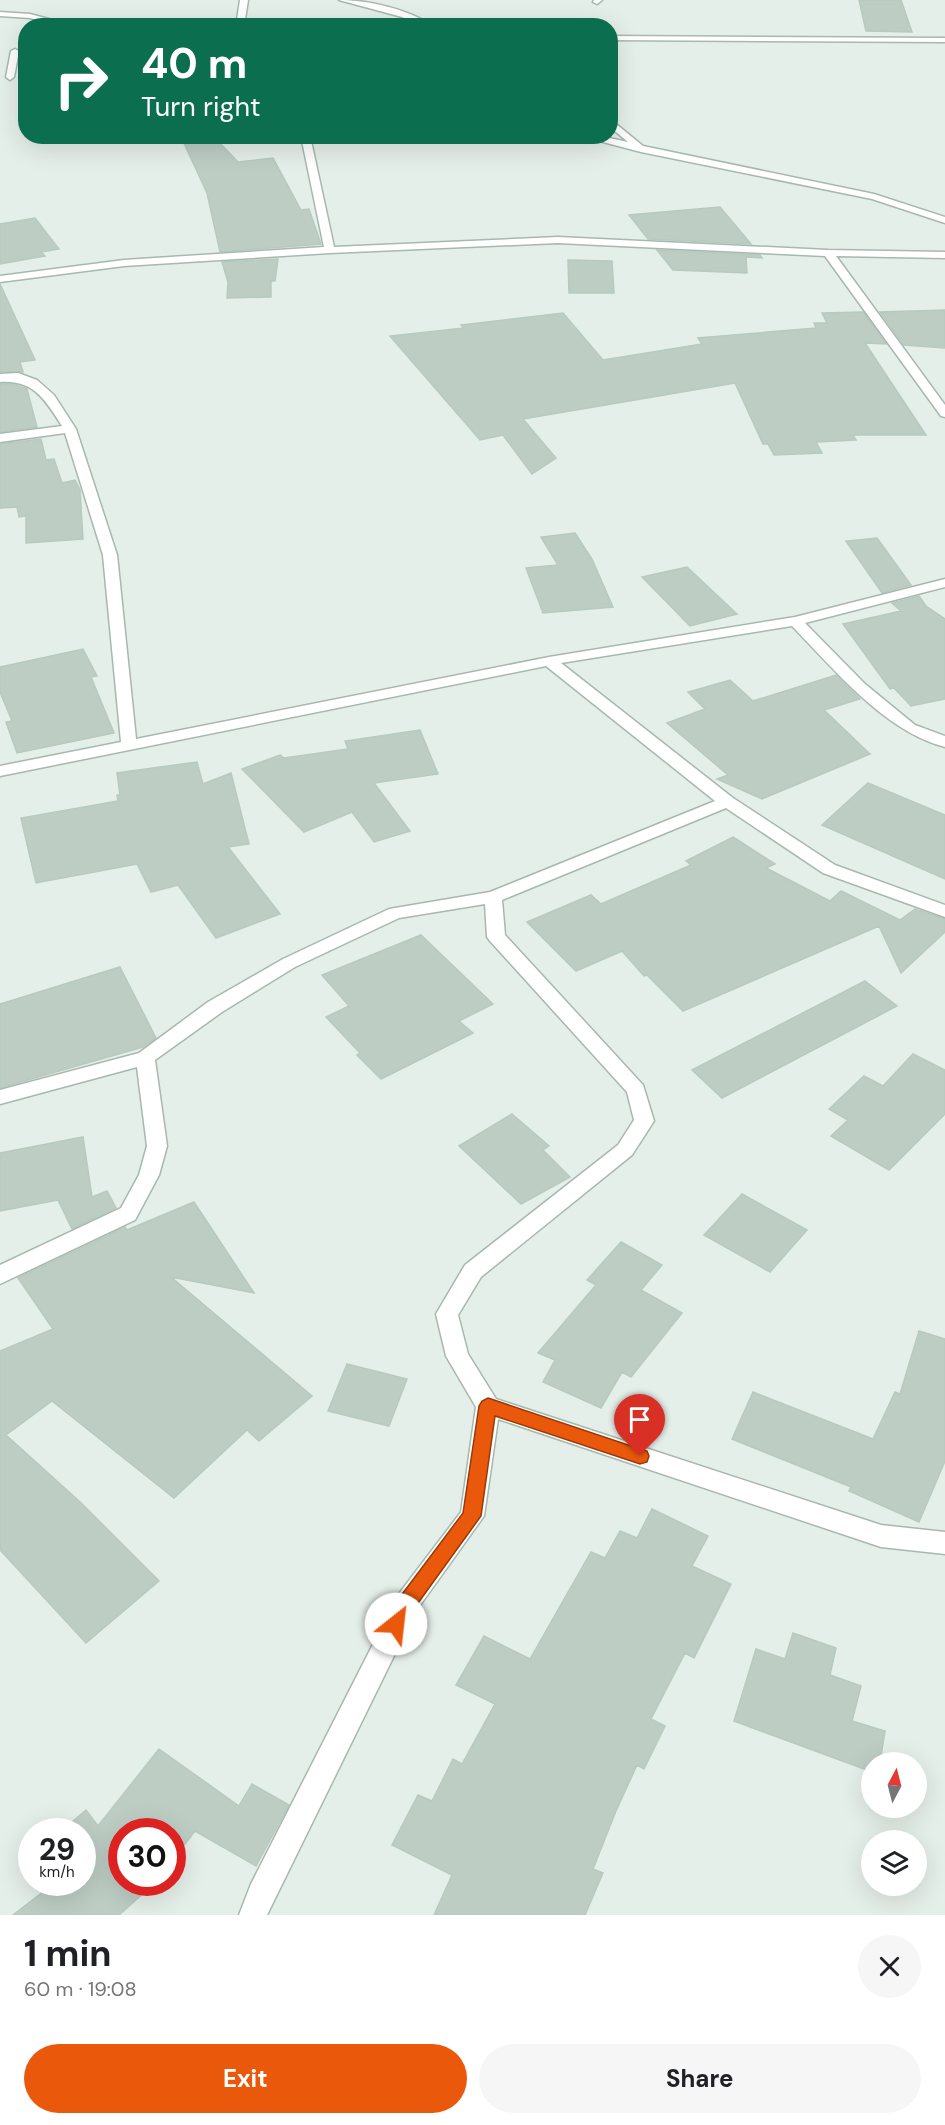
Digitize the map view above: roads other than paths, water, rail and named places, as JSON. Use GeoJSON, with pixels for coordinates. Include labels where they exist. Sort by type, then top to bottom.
{"type":"FeatureCollection","features":[{"type":"Feature","properties":{"kind":"street"},"geometry":{"type":"LineString","coordinates":[[241,18],[244,0]]}},
{"type":"Feature","properties":{"kind":"street"},"geometry":{"type":"LineString","coordinates":[[343,0],[412,18]]}},
{"type":"Feature","properties":{"kind":"street"},"geometry":{"type":"LineString","coordinates":[[0,14],[38,18]]}},
{"type":"Feature","properties":{"kind":"street"},"geometry":{"type":"LineString","coordinates":[[618,38],[945,40]]}},
{"type":"Feature","properties":{"kind":"street"},"geometry":{"type":"LineString","coordinates":[[10,77],[11,52],[18,52]]}},
{"type":"Feature","properties":{"kind":"street"},"geometry":{"type":"LineString","coordinates":[[618,129],[643,150]]}},
{"type":"Feature","properties":{"kind":"street"},"geometry":{"type":"LineString","coordinates":[[307,144],[330,249]]}},
{"type":"Feature","properties":{"kind":"street"},"geometry":{"type":"LineString","coordinates":[[618,144],[709,161],[873,197],[945,220]]}},
{"type":"Feature","properties":{"kind":"street"},"geometry":{"type":"LineString","coordinates":[[0,279],[124,263],[330,249],[558,240],[828,253],[945,255]]}},
{"type":"Feature","properties":{"kind":"street"},"geometry":{"type":"LineString","coordinates":[[828,253],[945,413]]}},
{"type":"Feature","properties":{"kind":"street"},"geometry":{"type":"LineString","coordinates":[[0,378],[18,377],[33,383],[50,398],[70,429],[110,555],[129,745]]}},
{"type":"Feature","properties":{"kind":"street"},"geometry":{"type":"LineString","coordinates":[[0,438],[70,429]]}},
{"type":"Feature","properties":{"kind":"street"},"geometry":{"type":"LineString","coordinates":[[0,771],[549,661],[795,621],[945,583]]}},
{"type":"Feature","properties":{"kind":"street"},"geometry":{"type":"LineString","coordinates":[[795,621],[860,687],[910,728],[945,742]]}},
{"type":"Feature","properties":{"kind":"street"},"geometry":{"type":"LineString","coordinates":[[549,661],[727,802],[828,868],[945,911]]}},
{"type":"Feature","properties":{"kind":"street"},"geometry":{"type":"LineString","coordinates":[[0,1097],[145,1058],[215,1007],[289,963],[395,913],[493,897],[727,802]]}},
{"type":"Feature","properties":{"kind":"street"},"geometry":{"type":"LineString","coordinates":[[493,897],[496,937],[636,1090],[644,1121],[625,1150],[473,1271],[447,1314],[457,1356],[488,1406],[881,1536],[945,1543]]}},
{"type":"Feature","properties":{"kind":"street"},"geometry":{"type":"LineString","coordinates":[[0,1275],[128,1214],[149,1175],[157,1146],[145,1058]]}},
{"type":"Feature","properties":{"kind":"street"},"geometry":{"type":"LineString","coordinates":[[253,1915],[261,1894],[406,1603],[472,1516],[488,1406]]}}]}
